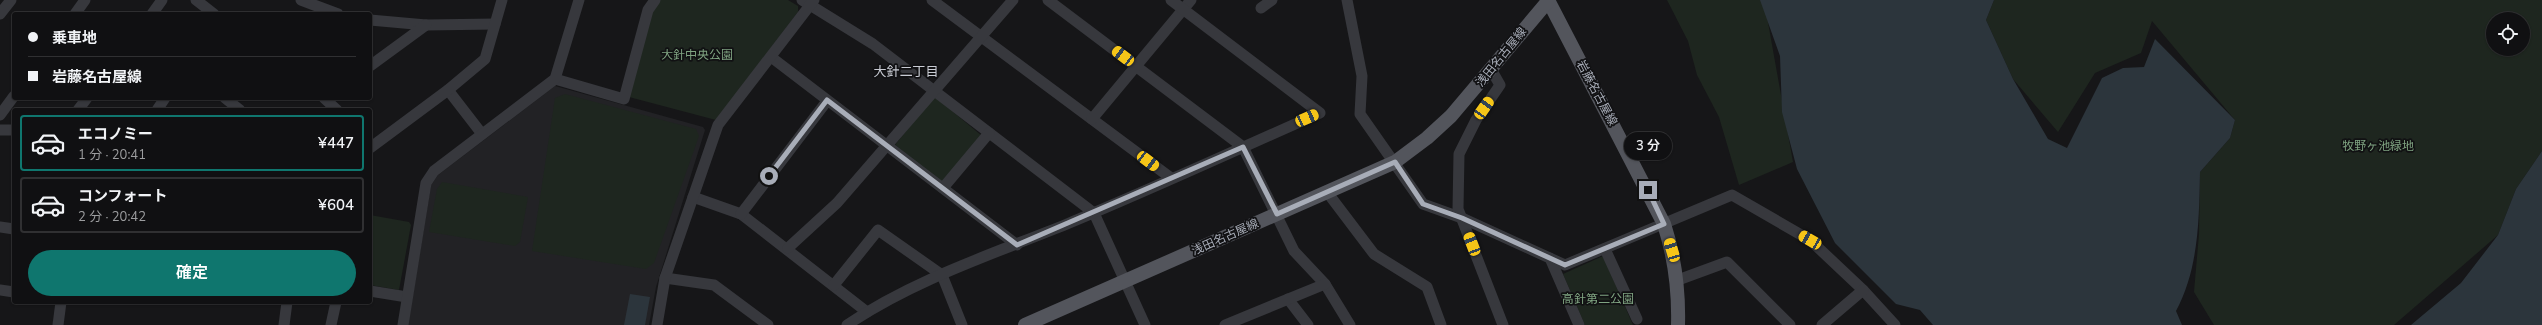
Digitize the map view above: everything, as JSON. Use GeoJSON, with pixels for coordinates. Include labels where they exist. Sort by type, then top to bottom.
{"type":"FeatureCollection","features":[{"type":"Feature","properties":{"kind":"main road","name":"浅田名古屋線"},"geometry":{"type":"LineString","coordinates":[[1025,325],[1126,282],[1395,162],[1427,138],[1451,116],[1492,71],[1523,28],[1549,0]]}},
{"type":"Feature","properties":{"kind":"main road","name":"岩藤名古屋線"},"geometry":{"type":"LineString","coordinates":[[1549,0],[1664,224],[1678,280],[1678,325]]}},
{"type":"Feature","properties":{"kind":"street"},"geometry":{"type":"LineString","coordinates":[[0,14],[11,0]]}},
{"type":"Feature","properties":{"kind":"street"},"geometry":{"type":"LineString","coordinates":[[76,12],[85,0]]}},
{"type":"Feature","properties":{"kind":"street"},"geometry":{"type":"LineString","coordinates":[[153,12],[162,0]]}},
{"type":"Feature","properties":{"kind":"street"},"geometry":{"type":"LineString","coordinates":[[196,0],[211,12]]}},
{"type":"Feature","properties":{"kind":"street"},"geometry":{"type":"LineString","coordinates":[[301,0],[333,12]]}},
{"type":"Feature","properties":{"kind":"street"},"geometry":{"type":"LineString","coordinates":[[372,145],[448,90],[484,59],[502,0]]}},
{"type":"Feature","properties":{"kind":"street"},"geometry":{"type":"LineString","coordinates":[[403,325],[426,183],[434,171],[555,79],[579,0]]}},
{"type":"Feature","properties":{"kind":"street"},"geometry":{"type":"LineString","coordinates":[[555,79],[624,98],[648,10],[655,0]]}},
{"type":"Feature","properties":{"kind":"street"},"geometry":{"type":"LineString","coordinates":[[932,0],[1171,178]]}},
{"type":"Feature","properties":{"kind":"street"},"geometry":{"type":"LineString","coordinates":[[788,248],[837,203],[935,92],[1013,0]]}},
{"type":"Feature","properties":{"kind":"street"},"geometry":{"type":"LineString","coordinates":[[1048,0],[1243,147],[1294,251],[1326,284],[1350,325]]}},
{"type":"Feature","properties":{"kind":"street"},"geometry":{"type":"LineString","coordinates":[[847,325],[867,312],[942,275],[1094,213],[1320,113],[1171,0]]}},
{"type":"Feature","properties":{"kind":"street"},"geometry":{"type":"LineString","coordinates":[[1092,119],[1191,0]]}},
{"type":"Feature","properties":{"kind":"street"},"geometry":{"type":"LineString","coordinates":[[1261,8],[1272,0]]}},
{"type":"Feature","properties":{"kind":"street"},"geometry":{"type":"LineString","coordinates":[[1347,0],[1362,76],[1360,114],[1423,204],[1462,218],[1565,265],[1732,195],[1810,240],[1863,290],[1895,325]]}},
{"type":"Feature","properties":{"kind":"street"},"geometry":{"type":"LineString","coordinates":[[657,325],[665,278],[718,125],[770,57],[809,2],[872,44],[1094,213],[1145,325]]}},
{"type":"Feature","properties":{"kind":"street"},"geometry":{"type":"LineString","coordinates":[[372,20],[426,25],[495,24]]}},
{"type":"Feature","properties":{"kind":"street"},"geometry":{"type":"LineString","coordinates":[[372,65],[426,25]]}},
{"type":"Feature","properties":{"kind":"street"},"geometry":{"type":"LineString","coordinates":[[770,57],[1017,245]]}},
{"type":"Feature","properties":{"kind":"street"},"geometry":{"type":"LineString","coordinates":[[1492,71],[1500,85],[1476,120],[1459,154],[1458,209],[1503,325]]}},
{"type":"Feature","properties":{"kind":"street"},"geometry":{"type":"LineString","coordinates":[[448,90],[482,134]]}},
{"type":"Feature","properties":{"kind":"street"},"geometry":{"type":"LineString","coordinates":[[0,115],[12,99]]}},
{"type":"Feature","properties":{"kind":"street"},"geometry":{"type":"LineString","coordinates":[[227,100],[237,108]]}},
{"type":"Feature","properties":{"kind":"street"},"geometry":{"type":"LineString","coordinates":[[328,100],[335,108]]}},
{"type":"Feature","properties":{"kind":"street"},"geometry":{"type":"LineString","coordinates":[[741,214],[827,100]]}},
{"type":"Feature","properties":{"kind":"street"},"geometry":{"type":"LineString","coordinates":[[0,130],[12,130]]}},
{"type":"Feature","properties":{"kind":"street"},"geometry":{"type":"LineString","coordinates":[[944,188],[989,133]]}},
{"type":"Feature","properties":{"kind":"street"},"geometry":{"type":"LineString","coordinates":[[1327,192],[1374,254],[1427,286],[1441,325]]}},
{"type":"Feature","properties":{"kind":"street"},"geometry":{"type":"LineString","coordinates":[[693,197],[741,214],[788,248],[867,312]]}},
{"type":"Feature","properties":{"kind":"street"},"geometry":{"type":"LineString","coordinates":[[0,227],[12,229]]}},
{"type":"Feature","properties":{"kind":"street"},"geometry":{"type":"LineString","coordinates":[[834,285],[878,230],[942,275],[962,325]]}},
{"type":"Feature","properties":{"kind":"street"},"geometry":{"type":"LineString","coordinates":[[1605,249],[1637,319]]}},
{"type":"Feature","properties":{"kind":"street"},"geometry":{"type":"LineString","coordinates":[[1550,258],[1579,325]]}},
{"type":"Feature","properties":{"kind":"street"},"geometry":{"type":"LineString","coordinates":[[1678,280],[1727,262],[1790,325]]}},
{"type":"Feature","properties":{"kind":"street"},"geometry":{"type":"LineString","coordinates":[[665,278],[714,285],[768,325]]}},
{"type":"Feature","properties":{"kind":"street"},"geometry":{"type":"LineString","coordinates":[[1226,325],[1326,284]]}},
{"type":"Feature","properties":{"kind":"street"},"geometry":{"type":"LineString","coordinates":[[0,290],[12,292]]}},
{"type":"Feature","properties":{"kind":"street"},"geometry":{"type":"LineString","coordinates":[[1822,325],[1863,290]]}},
{"type":"Feature","properties":{"kind":"street"},"geometry":{"type":"LineString","coordinates":[[372,291],[407,297]]}},
{"type":"Feature","properties":{"kind":"street"},"geometry":{"type":"LineString","coordinates":[[1288,299],[1308,325]]}},
{"type":"Feature","properties":{"kind":"street"},"geometry":{"type":"LineString","coordinates":[[58,325],[61,304]]}},
{"type":"Feature","properties":{"kind":"street"},"geometry":{"type":"LineString","coordinates":[[284,325],[287,304]]}},
{"type":"Feature","properties":{"kind":"street"},"geometry":{"type":"LineString","coordinates":[[331,325],[336,304]]}},
{"type":"Feature","properties":{"kind":"shaded area"},"geometry":{"type":"Polygon","coordinates":[[[1760,0],[1994,0],[1986,20],[2013,79],[2048,139],[2067,148],[2102,78],[2123,68],[2144,67],[2155,39],[2235,120],[2230,138],[2200,172],[2198,225],[2193,261],[2184,295],[2176,311],[2182,325],[1933,325],[1920,310],[1896,304],[1835,243],[1797,169],[1782,112],[1780,56],[1760,0]]]}},
{"type":"Feature","properties":{"kind":"shaded area"},"geometry":{"type":"Polygon","coordinates":[[[555,86],[703,127],[705,130],[656,287],[649,325],[408,325],[431,185],[438,175],[555,86]]]}},
{"type":"Feature","properties":{"kind":"shaded area"},"geometry":{"type":"Polygon","coordinates":[[[2542,151],[2542,325],[2411,325],[2461,283],[2498,235],[2516,189],[2542,151]]]}},
{"type":"Feature","properties":{"kind":"shaded area"},"geometry":{"type":"Polygon","coordinates":[[[630,294],[650,297],[645,325],[624,325],[630,294]]]}},
{"type":"Feature","properties":{"kind":"green space","name":"大針中央公園"},"geometry":{"type":"Polygon","coordinates":[[[660,0],[788,0],[798,6],[798,12],[716,120],[629,97],[652,13],[660,0]]]}},
{"type":"Feature","properties":{"kind":"green space"},"geometry":{"type":"Polygon","coordinates":[[[1667,0],[1764,0],[1793,162],[1739,185],[1719,117],[1697,75],[1688,41],[1667,0]]]}},
{"type":"Feature","properties":{"kind":"green space","name":"牧野ヶ池緑地"},"geometry":{"type":"Polygon","coordinates":[[[1994,0],[2542,0],[2542,151],[2516,189],[2498,235],[2394,325],[2214,325],[2194,292],[2199,234],[2200,172],[2230,138],[2235,120],[2152,21],[2141,53],[2095,73],[2058,132],[2013,79],[1986,20],[1994,0]]]}},
{"type":"Feature","properties":{"kind":"green space"},"geometry":{"type":"Polygon","coordinates":[[[565,94],[696,129],[699,136],[654,263],[646,269],[532,251],[555,98],[565,94]]]}},
{"type":"Feature","properties":{"kind":"green space"},"geometry":{"type":"Polygon","coordinates":[[[934,96],[982,136],[943,184],[895,145],[934,96]]]}},
{"type":"Feature","properties":{"kind":"green space"},"geometry":{"type":"Polygon","coordinates":[[[442,182],[528,197],[520,242],[515,246],[429,232],[437,189],[442,182]]]}},
{"type":"Feature","properties":{"kind":"green space"},"geometry":{"type":"Polygon","coordinates":[[[372,215],[409,222],[411,225],[399,290],[372,285],[372,215]]]}},
{"type":"Feature","properties":{"kind":"green space","name":"高針第二公園"},"geometry":{"type":"Polygon","coordinates":[[[1603,256],[1633,325],[1585,325],[1563,274],[1603,256]]]}},
{"type":"Feature","properties":{"kind":"district","name":"大針二丁目"},"geometry":{"type":"Point","coordinates":[906,72]}},
{"type":"Feature","properties":{"kind":"route"},"geometry":{"type":"LineString","coordinates":[[769,176],[827,100],[1017,245],[1094,213],[1243,147],[1277,214],[1372,174],[1395,162],[1423,204],[1462,218],[1565,265],[1664,224],[1648,190]]}}]}
